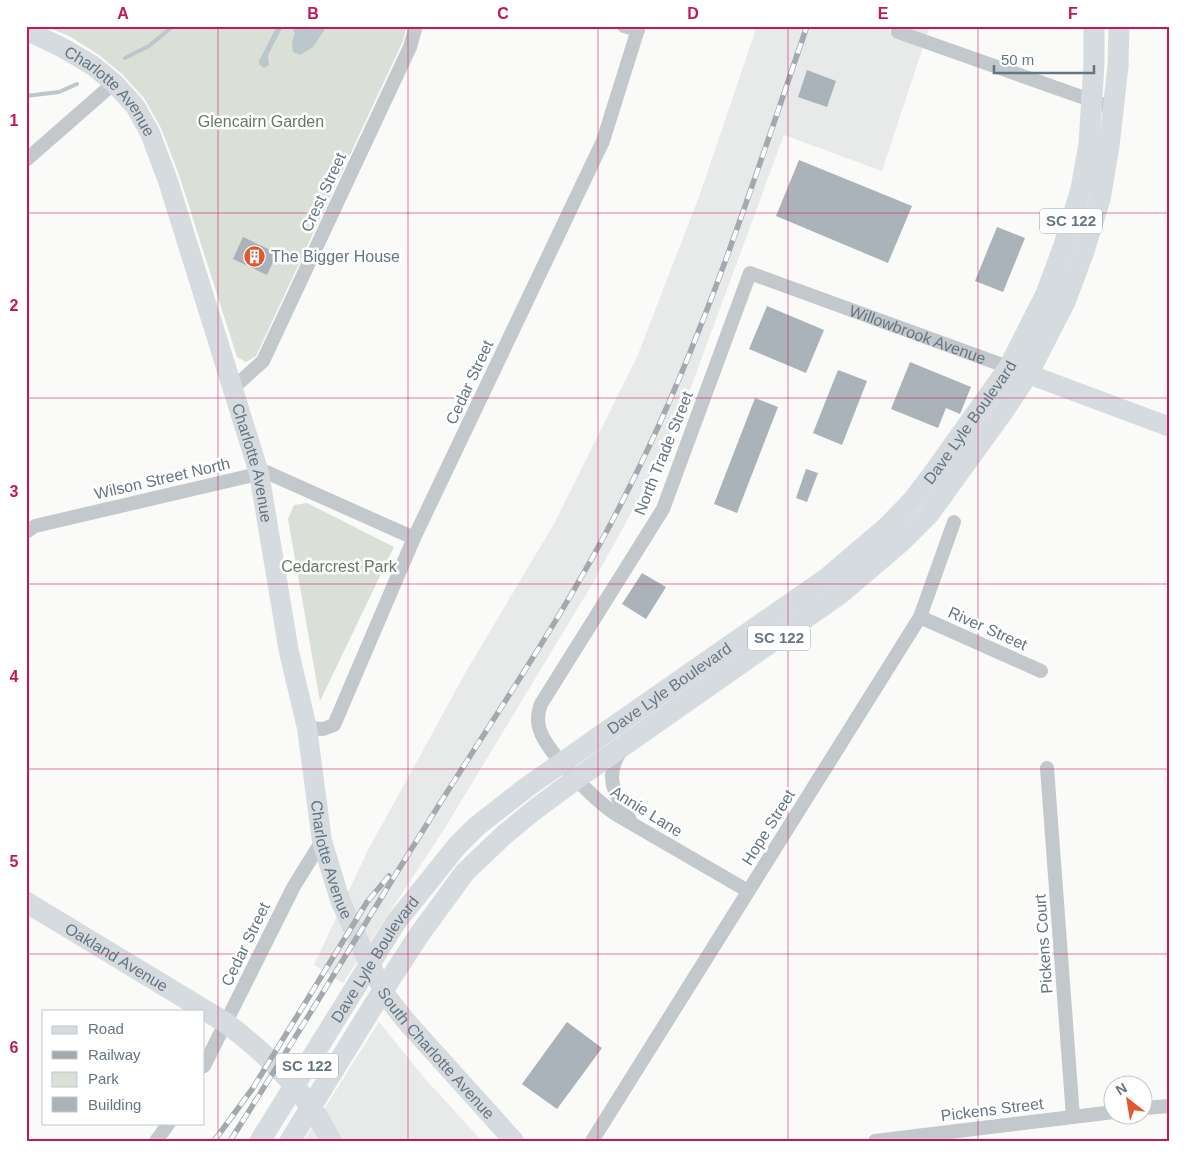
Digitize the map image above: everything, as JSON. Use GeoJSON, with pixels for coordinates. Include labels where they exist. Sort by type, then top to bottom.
{"type":"FeatureCollection","features":[{"type":"Feature","properties":{"kind":"main road","name":"Dave Lyle Boulevard"},"geometry":{"type":"LineString","coordinates":[[290,1141],[419,935],[465,872],[533,810],[840,594],[901,542],[929,514],[949,487],[1005,409],[1067,235],[1081,189],[1088,144],[1094,64],[1094,26]]}},
{"type":"Feature","properties":{"kind":"main road","name":"Dave Lyle Boulevard"},"geometry":{"type":"LineString","coordinates":[[260,1141],[396,922],[457,846],[477,826],[526,787],[827,578],[887,527],[913,500],[1019,371],[1065,302],[1084,251],[1101,194],[1109,146],[1118,66],[1119,26]]}},
{"type":"Feature","properties":{"kind":"main road","name":"Oakland Avenue"},"geometry":{"type":"LineString","coordinates":[[26,902],[203,1010]]}},
{"type":"Feature","properties":{"kind":"main road","name":"Oakland Avenue"},"geometry":{"type":"LineString","coordinates":[[205,1011],[232,1028],[264,1053],[291,1080],[308,1101],[329,1137]]}},
{"type":"Feature","properties":{"kind":"street","name":"Crest Street"},"geometry":{"type":"LineString","coordinates":[[232,389],[263,362],[406,55],[416,26]]}},
{"type":"Feature","properties":{"kind":"street"},"geometry":{"type":"LineString","coordinates":[[624,26],[639,28]]}},
{"type":"Feature","properties":{"kind":"street","name":"Cedar Street"},"geometry":{"type":"LineString","coordinates":[[307,728],[323,729],[334,725],[414,538],[603,141],[639,28]]}},
{"type":"Feature","properties":{"kind":"street","name":"Charlotte Avenue"},"geometry":{"type":"LineString","coordinates":[[28,29],[92,65],[114,83],[134,106],[150,133],[168,181],[259,473],[289,652],[307,728],[322,841],[340,900],[367,959]]}},
{"type":"Feature","properties":{"kind":"street"},"geometry":{"type":"LineString","coordinates":[[898,32],[1113,108]]}},
{"type":"Feature","properties":{"kind":"street"},"geometry":{"type":"LineString","coordinates":[[26,160],[114,83]]}},
{"type":"Feature","properties":{"kind":"street","name":"Willowbrook Avenue"},"geometry":{"type":"LineString","coordinates":[[750,273],[1170,427]]}},
{"type":"Feature","properties":{"kind":"street","name":"North Trade Street"},"geometry":{"type":"LineString","coordinates":[[553,685],[663,509],[750,273]]}},
{"type":"Feature","properties":{"kind":"street","name":"Wilson Street North"},"geometry":{"type":"LineString","coordinates":[[26,532],[34,526],[266,472],[414,538]]}},
{"type":"Feature","properties":{"kind":"street","name":"Hope Street"},"geometry":{"type":"LineString","coordinates":[[592,1141],[920,617],[954,522]]}},
{"type":"Feature","properties":{"kind":"street","name":"River Street"},"geometry":{"type":"LineString","coordinates":[[920,617],[1041,671]]}},
{"type":"Feature","properties":{"kind":"street","name":"Annie Lane"},"geometry":{"type":"LineString","coordinates":[[553,685],[541,704],[538,713],[538,726],[547,743],[576,779],[600,803],[748,892]]}},
{"type":"Feature","properties":{"kind":"street"},"geometry":{"type":"LineString","coordinates":[[625,745],[615,760],[611,778],[619,801],[631,823]]}},
{"type":"Feature","properties":{"kind":"street","name":"Pickens Court"},"geometry":{"type":"LineString","coordinates":[[1048,768],[1072,1117]]}},
{"type":"Feature","properties":{"kind":"street","name":"Cedar Street"},"geometry":{"type":"LineString","coordinates":[[205,1065],[232,1028],[294,886],[322,841]]}},
{"type":"Feature","properties":{"kind":"street","name":"South Charlotte Avenue"},"geometry":{"type":"LineString","coordinates":[[367,959],[387,996],[405,1020],[514,1141]]}},
{"type":"Feature","properties":{"kind":"street"},"geometry":{"type":"LineString","coordinates":[[1154,1107],[1170,1106]]}},
{"type":"Feature","properties":{"kind":"street","name":"Pickens Street"},"geometry":{"type":"LineString","coordinates":[[875,1141],[1104,1113]]}},
{"type":"Feature","properties":{"kind":"street"},"geometry":{"type":"LineString","coordinates":[[156,1141],[168,1124]]}},
{"type":"Feature","properties":{"kind":"shaded area"},"geometry":{"type":"Polygon","coordinates":[[[277,26],[286,26],[281,30],[268,55],[269,65],[264,68],[259,64],[259,61],[277,26]]]}},
{"type":"Feature","properties":{"kind":"shaded area"},"geometry":{"type":"Polygon","coordinates":[[[287,26],[327,26],[313,47],[300,55],[293,52],[292,42],[295,34],[293,29],[287,26]]]}},
{"type":"Feature","properties":{"kind":"shaded area"},"geometry":{"type":"Polygon","coordinates":[[[757,26],[930,26],[882,171],[784,135],[691,387],[654,471],[590,588],[443,831],[343,983],[314,965],[367,852],[467,670],[555,522],[637,357],[700,194],[757,26]]]}},
{"type":"Feature","properties":{"kind":"shaded area"},"geometry":{"type":"Polygon","coordinates":[[[379,1022],[426,1080],[482,1141],[304,1141],[379,1022]]]}},
{"type":"Feature","properties":{"kind":"green space","name":"Glencairn Garden"},"geometry":{"type":"Polygon","coordinates":[[[45,26],[407,26],[403,41],[256,356],[246,362],[237,357],[179,175],[161,128],[144,98],[122,74],[99,55],[69,36],[45,26]]]}},
{"type":"Feature","properties":{"kind":"green space","name":"Cedarcrest Park"},"geometry":{"type":"Polygon","coordinates":[[[307,503],[394,547],[320,701],[288,519],[294,505],[307,503]]]}},
{"type":"Feature","properties":{"kind":"building"},"geometry":{"type":"Polygon","coordinates":[[[807,70],[836,81],[827,107],[798,97],[807,70]]]}},
{"type":"Feature","properties":{"kind":"building"},"geometry":{"type":"Polygon","coordinates":[[[799,160],[912,206],[888,263],[776,216],[799,160]]]}},
{"type":"Feature","properties":{"kind":"building"},"geometry":{"type":"Polygon","coordinates":[[[997,227],[1025,238],[1003,292],[975,281],[997,227]]]}},
{"type":"Feature","properties":{"kind":"building","name":"The Bigger House"},"geometry":{"type":"Polygon","coordinates":[[[243,237],[277,253],[267,275],[233,259],[243,237]]]}},
{"type":"Feature","properties":{"kind":"building"},"geometry":{"type":"Polygon","coordinates":[[[767,306],[824,330],[806,373],[749,349],[767,306]]]}},
{"type":"Feature","properties":{"kind":"building"},"geometry":{"type":"Polygon","coordinates":[[[910,362],[971,387],[960,414],[946,408],[938,428],[891,409],[910,362]]]}},
{"type":"Feature","properties":{"kind":"building"},"geometry":{"type":"Polygon","coordinates":[[[838,370],[867,381],[842,445],[813,433],[838,370]]]}},
{"type":"Feature","properties":{"kind":"building"},"geometry":{"type":"Polygon","coordinates":[[[755,398],[778,407],[737,513],[714,504],[755,398]]]}},
{"type":"Feature","properties":{"kind":"building"},"geometry":{"type":"Polygon","coordinates":[[[806,469],[818,473],[807,502],[796,498],[806,469]]]}},
{"type":"Feature","properties":{"kind":"building"},"geometry":{"type":"Polygon","coordinates":[[[642,573],[666,587],[646,619],[622,604],[642,573]]]}},
{"type":"Feature","properties":{"kind":"building"},"geometry":{"type":"Polygon","coordinates":[[[567,1022],[602,1048],[557,1109],[522,1084],[567,1022]]]}},
{"type":"Feature","properties":{"kind":"waterway"},"geometry":{"type":"LineString","coordinates":[[125,58],[149,46],[173,26]]}},
{"type":"Feature","properties":{"kind":"waterway"},"geometry":{"type":"LineString","coordinates":[[26,96],[59,92],[77,84]]}},
{"type":"Feature","properties":{"kind":"railway"},"geometry":{"type":"LineString","coordinates":[[230,1141],[417,840],[538,650],[604,537],[652,441],[701,324],[745,206],[807,26]]}},
{"type":"Feature","properties":{"kind":"railway"},"geometry":{"type":"LineString","coordinates":[[214,1141],[253,1088],[367,902],[389,876]]}},
{"type":"Feature","properties":{"kind":"place","name":"The Bigger House"},"geometry":{"type":"Point","coordinates":[255,256]}}]}
